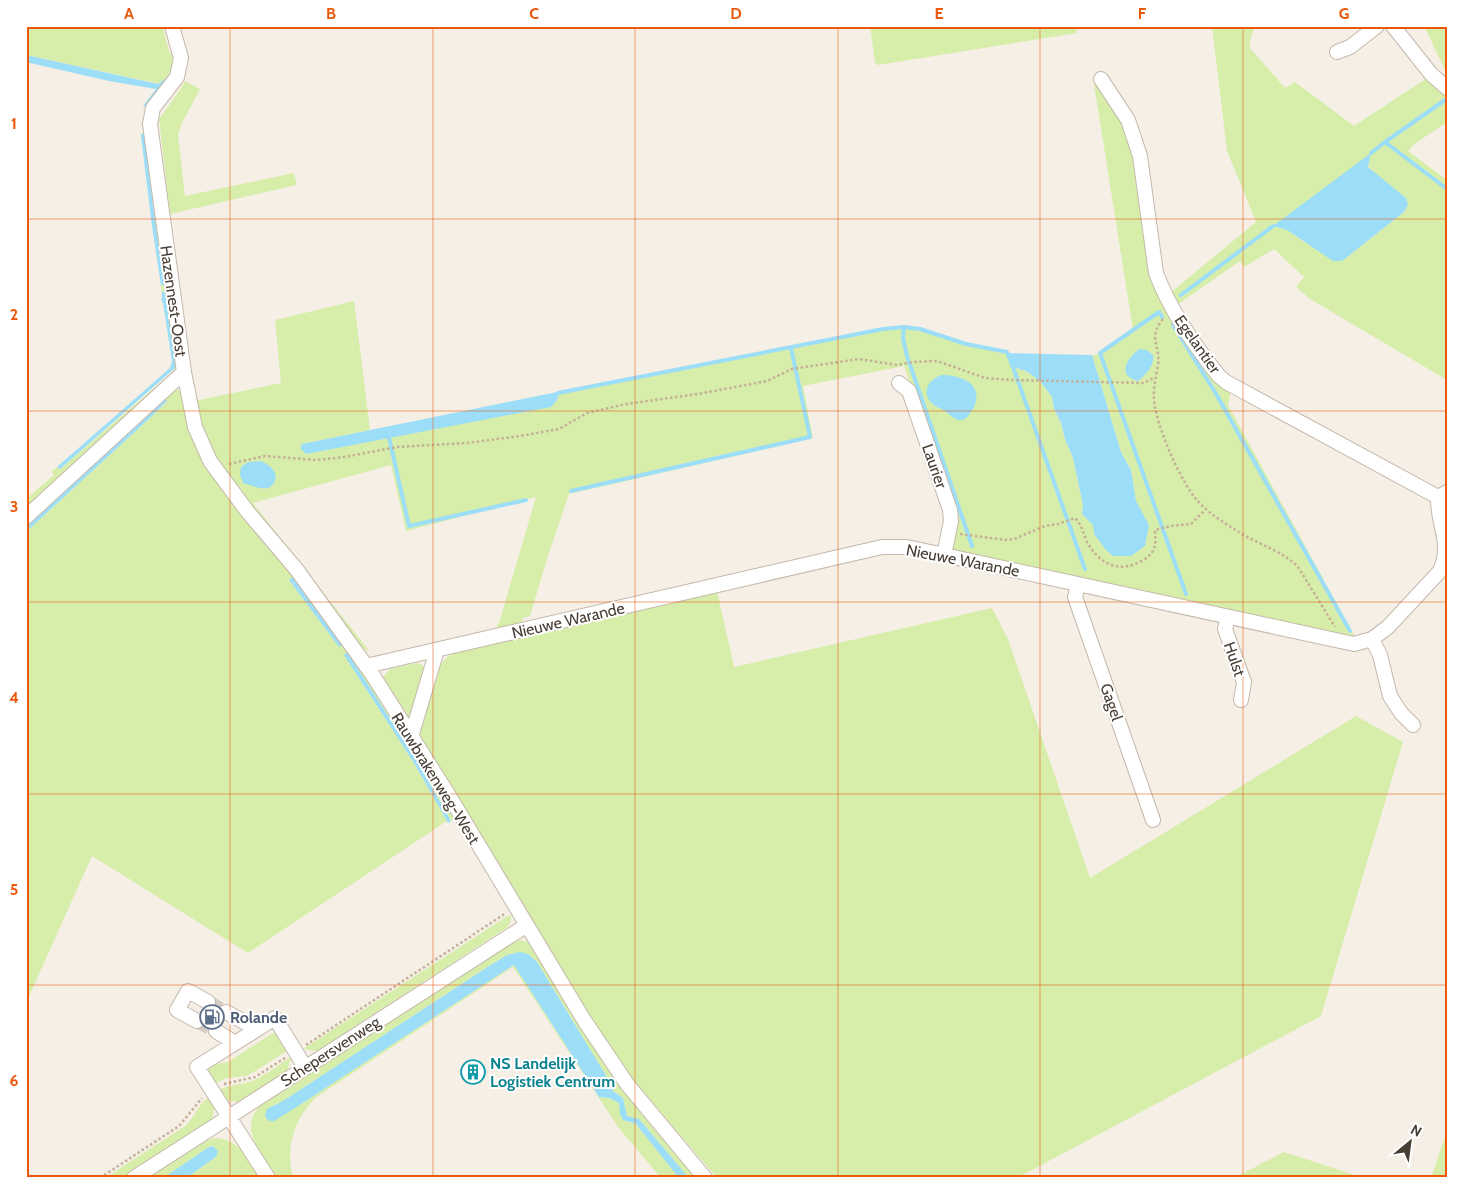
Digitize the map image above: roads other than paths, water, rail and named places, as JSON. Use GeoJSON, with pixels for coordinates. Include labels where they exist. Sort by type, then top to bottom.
{"type":"FeatureCollection","features":[{"type":"Feature","properties":{"kind":"street","name":"Hazennest-Oost"},"geometry":{"type":"LineString","coordinates":[[26,517],[184,372],[150,124],[153,108],[176,77],[181,58],[172,26]]}},
{"type":"Feature","properties":{"kind":"street"},"geometry":{"type":"LineString","coordinates":[[1337,52],[1350,47],[1377,26]]}},
{"type":"Feature","properties":{"kind":"street"},"geometry":{"type":"LineString","coordinates":[[1393,26],[1431,74],[1447,88]]}},
{"type":"Feature","properties":{"kind":"street","name":"Egelantier"},"geometry":{"type":"LineString","coordinates":[[1101,79],[1128,120],[1140,156],[1156,273],[1163,291],[1174,310],[1213,368],[1226,382],[1442,495]]}},
{"type":"Feature","properties":{"kind":"street","name":"Rauwbrakenweg-West"},"geometry":{"type":"LineString","coordinates":[[184,372],[195,427],[200,442],[214,467],[247,512],[297,570],[366,666],[448,794],[584,1020],[628,1084],[705,1178]]}},
{"type":"Feature","properties":{"kind":"street","name":"Laurier"},"geometry":{"type":"LineString","coordinates":[[899,383],[909,391],[950,510],[951,521],[944,556]]}},
{"type":"Feature","properties":{"kind":"street","name":"Nieuwe Warande"},"geometry":{"type":"LineString","coordinates":[[366,666],[882,548],[907,548],[1354,644],[1372,639],[1388,627],[1440,571],[1445,560],[1446,549],[1437,510],[1442,495]]}},
{"type":"Feature","properties":{"kind":"street","name":"Gagel"},"geometry":{"type":"LineString","coordinates":[[1078,584],[1075,598],[1153,820]]}},
{"type":"Feature","properties":{"kind":"street","name":"Hulst"},"geometry":{"type":"LineString","coordinates":[[1228,617],[1225,629],[1244,682],[1241,700]]}},
{"type":"Feature","properties":{"kind":"street"},"geometry":{"type":"LineString","coordinates":[[1372,639],[1380,655],[1390,696],[1401,713],[1413,725]]}},
{"type":"Feature","properties":{"kind":"street"},"geometry":{"type":"LineString","coordinates":[[411,737],[437,650]]}},
{"type":"Feature","properties":{"kind":"street","name":"Schepersvenweg"},"geometry":{"type":"LineString","coordinates":[[134,1178],[527,925]]}},
{"type":"Feature","properties":{"kind":"street"},"geometry":{"type":"LineString","coordinates":[[197,1021],[177,1010],[188,991],[208,1002]]}},
{"type":"Feature","properties":{"kind":"street"},"geometry":{"type":"LineString","coordinates":[[226,1012],[257,1030]]}},
{"type":"Feature","properties":{"kind":"street"},"geometry":{"type":"LineString","coordinates":[[268,1178],[197,1067],[275,1018],[306,1067]]}},
{"type":"Feature","properties":{"kind":"street"},"geometry":{"type":"LineString","coordinates":[[216,1031],[235,1043]]}},
{"type":"Feature","properties":{"kind":"water"},"geometry":{"type":"Polygon","coordinates":[[[26,55],[158,84],[166,80],[146,107],[143,106],[156,89],[109,81],[26,62],[26,55]]]}},
{"type":"Feature","properties":{"kind":"water"},"geometry":{"type":"Polygon","coordinates":[[[144,133],[146,134],[152,198],[164,285],[161,285],[152,226],[141,136],[144,133]]]}},
{"type":"Feature","properties":{"kind":"water"},"geometry":{"type":"Polygon","coordinates":[[[1371,153],[1368,167],[1406,198],[1408,205],[1404,212],[1342,261],[1333,261],[1287,230],[1273,226],[1371,153]]]}},
{"type":"Feature","properties":{"kind":"water"},"geometry":{"type":"Polygon","coordinates":[[[164,291],[176,360],[175,368],[60,469],[57,467],[170,368],[172,361],[161,299],[162,292],[164,291]]]}},
{"type":"Feature","properties":{"kind":"water"},"geometry":{"type":"Polygon","coordinates":[[[1139,349],[1147,350],[1153,355],[1153,362],[1149,370],[1138,381],[1127,375],[1125,371],[1131,357],[1139,349]]]}},
{"type":"Feature","properties":{"kind":"water"},"geometry":{"type":"Polygon","coordinates":[[[1007,353],[1092,355],[1121,452],[1131,470],[1136,501],[1149,525],[1145,546],[1131,556],[1113,556],[1094,534],[1093,525],[1082,514],[1083,505],[1073,458],[1054,409],[1052,397],[1040,381],[1026,371],[1013,367],[1007,353]]]}},
{"type":"Feature","properties":{"kind":"water"},"geometry":{"type":"Polygon","coordinates":[[[942,375],[959,377],[966,380],[975,390],[977,396],[975,404],[965,419],[955,419],[933,405],[927,397],[928,385],[942,375]]]}},
{"type":"Feature","properties":{"kind":"water"},"geometry":{"type":"Polygon","coordinates":[[[557,392],[559,394],[557,400],[551,407],[306,454],[300,448],[302,444],[557,392]]]}},
{"type":"Feature","properties":{"kind":"water"},"geometry":{"type":"Polygon","coordinates":[[[165,399],[167,401],[152,416],[26,532],[26,526],[165,399]]]}},
{"type":"Feature","properties":{"kind":"water"},"geometry":{"type":"Polygon","coordinates":[[[261,461],[275,472],[274,483],[268,488],[259,488],[243,483],[240,475],[241,467],[248,462],[261,461]]]}},
{"type":"Feature","properties":{"kind":"water"},"geometry":{"type":"Polygon","coordinates":[[[292,577],[342,645],[339,647],[289,580],[292,577]]]}},
{"type":"Feature","properties":{"kind":"water"},"geometry":{"type":"Polygon","coordinates":[[[347,652],[417,761],[451,821],[448,823],[414,763],[344,655],[347,652]]]}},
{"type":"Feature","properties":{"kind":"water"},"geometry":{"type":"Polygon","coordinates":[[[520,952],[528,954],[537,962],[605,1074],[613,1091],[623,1098],[627,1116],[639,1119],[689,1178],[679,1178],[636,1124],[623,1120],[620,1114],[619,1103],[609,1098],[599,1097],[514,965],[274,1121],[269,1121],[266,1118],[267,1109],[283,1101],[486,968],[507,955],[520,952]]]}},
{"type":"Feature","properties":{"kind":"water"},"geometry":{"type":"Polygon","coordinates":[[[213,1146],[218,1151],[216,1157],[186,1178],[163,1178],[209,1147],[213,1146]]]}},
{"type":"Feature","properties":{"kind":"waterway"},"geometry":{"type":"LineString","coordinates":[[1385,142],[1445,100]]}},
{"type":"Feature","properties":{"kind":"waterway"},"geometry":{"type":"LineString","coordinates":[[1371,153],[1385,142],[1447,189]]}},
{"type":"Feature","properties":{"kind":"waterway"},"geometry":{"type":"LineString","coordinates":[[1181,295],[1273,226]]}},
{"type":"Feature","properties":{"kind":"waterway"},"geometry":{"type":"LineString","coordinates":[[1162,317],[1159,312],[1100,353],[1186,594]]}},
{"type":"Feature","properties":{"kind":"waterway"},"geometry":{"type":"LineString","coordinates":[[1173,325],[1215,392],[1350,631]]}},
{"type":"Feature","properties":{"kind":"waterway"},"geometry":{"type":"LineString","coordinates":[[558,393],[883,329],[904,327]]}},
{"type":"Feature","properties":{"kind":"waterway"},"geometry":{"type":"LineString","coordinates":[[972,546],[907,356],[903,338],[904,327],[920,329],[966,344],[1007,352],[1085,569]]}},
{"type":"Feature","properties":{"kind":"waterway"},"geometry":{"type":"LineString","coordinates":[[571,491],[810,437],[791,348]]}},
{"type":"Feature","properties":{"kind":"waterway"},"geometry":{"type":"LineString","coordinates":[[388,433],[409,526],[526,500]]}},
{"type":"Feature","properties":{"kind":"tunnel"},"geometry":{"type":"LineString","coordinates":[[208,1002],[226,1012]]}},
{"type":"Feature","properties":{"kind":"tunnel"},"geometry":{"type":"LineString","coordinates":[[197,1021],[216,1031]]}},
{"type":"Feature","properties":{"kind":"place","name":"Rolande"},"geometry":{"type":"Point","coordinates":[212,1017]}},
{"type":"Feature","properties":{"kind":"place","name":"NS Landelijk Logistiek Centrum"},"geometry":{"type":"Point","coordinates":[473,1072]}}]}
